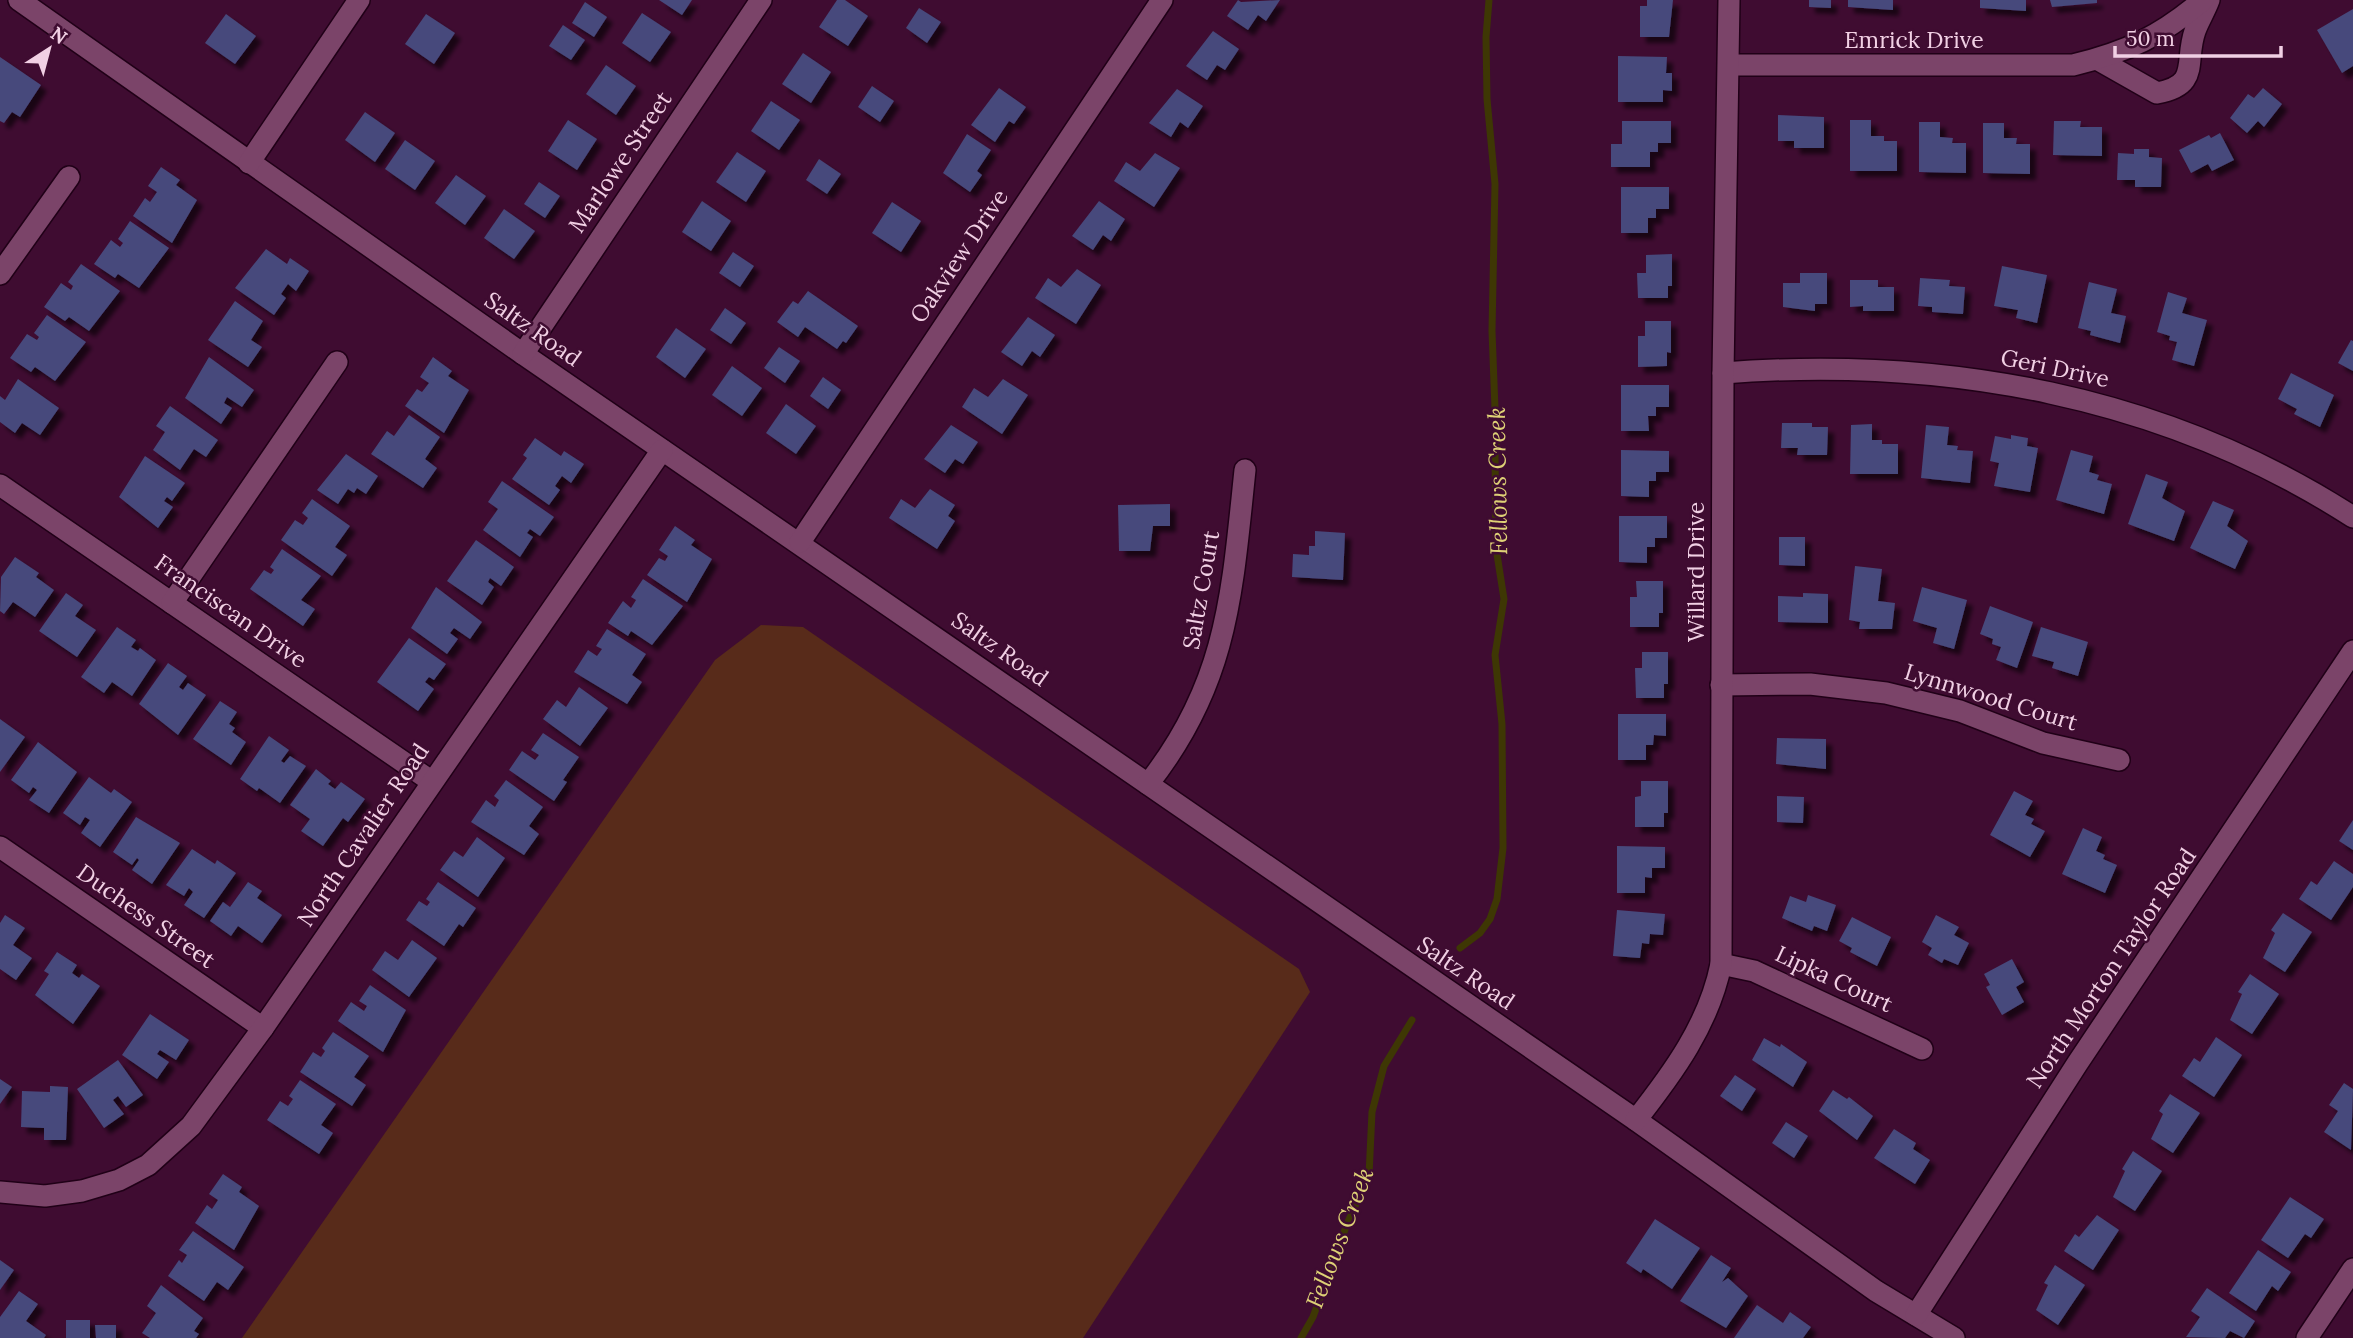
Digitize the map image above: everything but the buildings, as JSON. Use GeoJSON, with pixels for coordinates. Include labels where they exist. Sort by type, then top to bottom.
{"type":"FeatureCollection","features":[{"type":"Feature","properties":{"kind":"street","name":"Saltz Road"},"geometry":{"type":"LineString","coordinates":[[19,0],[523,354],[800,542],[1636,1120],[1876,1291],[1954,1338]]}},
{"type":"Feature","properties":{"kind":"street"},"geometry":{"type":"LineString","coordinates":[[249,163],[359,0]]}},
{"type":"Feature","properties":{"kind":"street","name":"Marlowe Street"},"geometry":{"type":"LineString","coordinates":[[523,354],[761,0]]}},
{"type":"Feature","properties":{"kind":"street","name":"Oakview Drive"},"geometry":{"type":"LineString","coordinates":[[800,542],[1162,0]]}},
{"type":"Feature","properties":{"kind":"street","name":"Willard Drive"},"geometry":{"type":"LineString","coordinates":[[1636,1120],[1699,1028],[1715,994],[1721,964],[1723,373],[1729,0]]}},
{"type":"Feature","properties":{"kind":"street","name":"Emrick Drive"},"geometry":{"type":"LineString","coordinates":[[2097,59],[2157,93],[2181,85],[2191,71],[2195,31],[2206,0]]}},
{"type":"Feature","properties":{"kind":"street","name":"Emrick Drive"},"geometry":{"type":"LineString","coordinates":[[1730,65],[2073,65],[2151,39],[2206,0]]}},
{"type":"Feature","properties":{"kind":"street"},"geometry":{"type":"LineString","coordinates":[[0,274],[69,177]]}},
{"type":"Feature","properties":{"kind":"street"},"geometry":{"type":"LineString","coordinates":[[172,603],[337,362]]}},
{"type":"Feature","properties":{"kind":"street","name":"Geri Drive"},"geometry":{"type":"LineString","coordinates":[[1723,373],[1824,367],[1908,371],[2009,383],[2059,393],[2175,427],[2254,461],[2353,517]]}},
{"type":"Feature","properties":{"kind":"street","name":"North Cavalier Road"},"geometry":{"type":"LineString","coordinates":[[0,1192],[45,1196],[119,1180],[148,1165],[191,1126],[263,1028],[662,450]]}},
{"type":"Feature","properties":{"kind":"street","name":"Saltz Court"},"geometry":{"type":"LineString","coordinates":[[1148,785],[1188,728],[1215,667],[1230,602],[1245,470]]}},
{"type":"Feature","properties":{"kind":"street","name":"Franciscan Drive"},"geometry":{"type":"LineString","coordinates":[[0,485],[431,781]]}},
{"type":"Feature","properties":{"kind":"street","name":"North Morton Taylor Road"},"geometry":{"type":"LineString","coordinates":[[1916,1315],[2077,1064],[2353,651]]}},
{"type":"Feature","properties":{"kind":"street","name":"Lynnwood Court"},"geometry":{"type":"LineString","coordinates":[[1721,685],[1810,684],[1886,693],[1960,711],[2043,743],[2119,760]]}},
{"type":"Feature","properties":{"kind":"street","name":"Duchess Street"},"geometry":{"type":"LineString","coordinates":[[0,847],[263,1028]]}},
{"type":"Feature","properties":{"kind":"street","name":"Lipka Court"},"geometry":{"type":"LineString","coordinates":[[1721,964],[1754,971],[1922,1049]]}},
{"type":"Feature","properties":{"kind":"street"},"geometry":{"type":"LineString","coordinates":[[2307,1338],[2353,1269]]}},
{"type":"Feature","properties":{"kind":"shaded area"},"geometry":{"type":"Polygon","coordinates":[[[761,625],[803,627],[1299,969],[1310,992],[1083,1338],[242,1338],[715,660],[761,625]]]}},
{"type":"Feature","properties":{"kind":"waterway","name":"Fellows Creek"},"geometry":{"type":"LineString","coordinates":[[1460,948],[1480,933],[1490,919],[1497,899],[1503,848],[1502,724],[1495,655],[1504,599],[1496,548],[1495,456],[1499,424],[1495,409],[1492,331],[1495,184],[1487,99],[1486,37],[1489,0]]}},
{"type":"Feature","properties":{"kind":"waterway","name":"Fellows Creek"},"geometry":{"type":"LineString","coordinates":[[1301,1338],[1313,1317],[1347,1224],[1369,1175],[1372,1112],[1384,1066],[1412,1020]]}}]}
